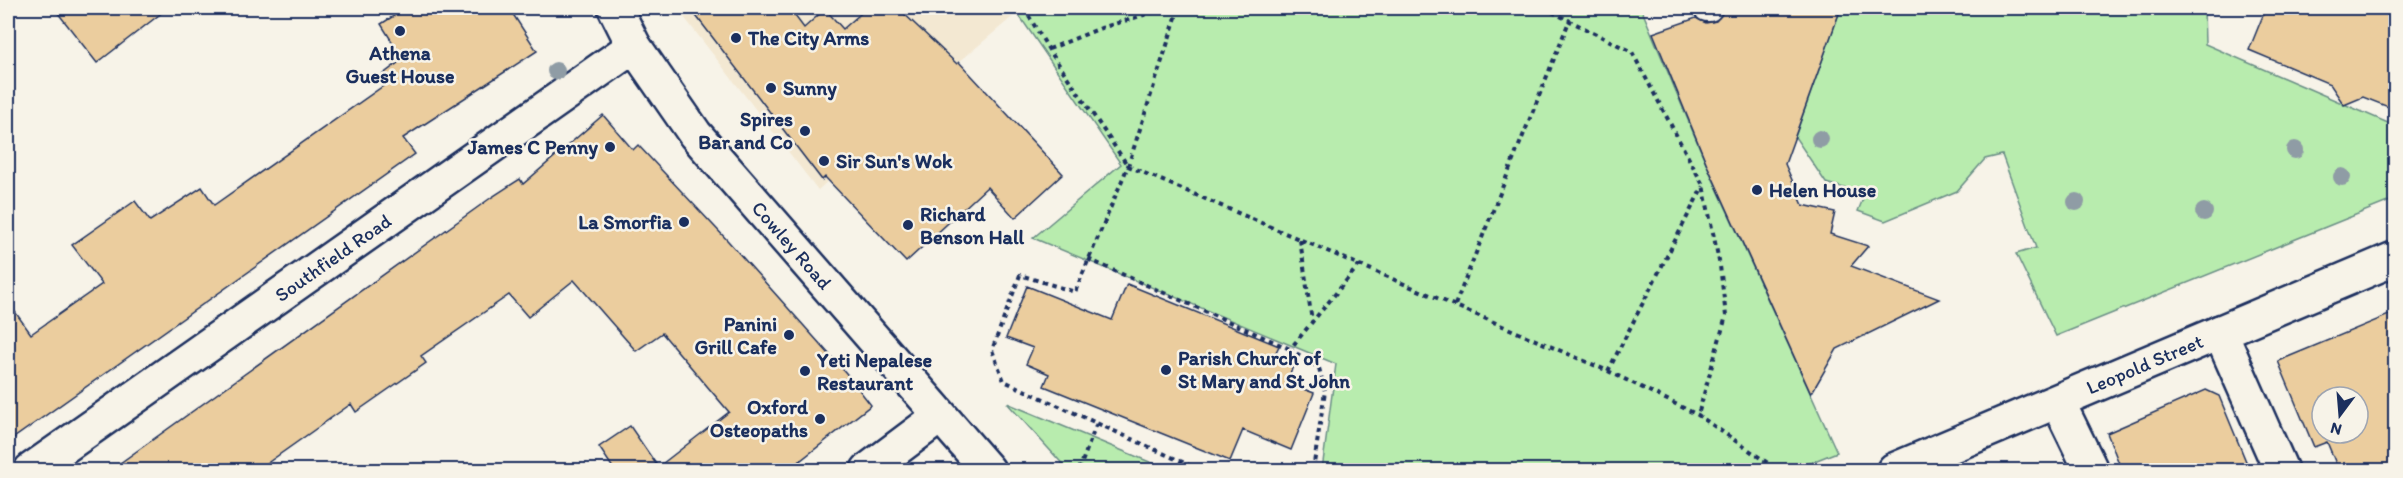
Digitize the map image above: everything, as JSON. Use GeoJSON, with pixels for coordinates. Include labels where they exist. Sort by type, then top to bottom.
{"type":"FeatureCollection","features":[{"type":"Feature","properties":{"kind":"street","name":"Cowley Road"},"geometry":{"type":"LineString","coordinates":[[615,8],[634,46],[695,134],[988,471]]}},
{"type":"Feature","properties":{"kind":"street","name":"Southfield Road"},"geometry":{"type":"LineString","coordinates":[[32,471],[634,46]]}},
{"type":"Feature","properties":{"kind":"street","name":"Leopold Street"},"geometry":{"type":"LineString","coordinates":[[1894,471],[2396,258]]}},
{"type":"Feature","properties":{"kind":"street"},"geometry":{"type":"LineString","coordinates":[[2220,333],[2281,471]]}},
{"type":"Feature","properties":{"kind":"street"},"geometry":{"type":"LineString","coordinates":[[2058,402],[2091,471]]}},
{"type":"Feature","properties":{"kind":"street"},"geometry":{"type":"LineString","coordinates":[[867,471],[940,416]]}},
{"type":"Feature","properties":{"kind":"path"},"geometry":{"type":"LineString","coordinates":[[1024,8],[1049,50],[1128,166],[1608,371],[1698,415],[1778,471]]}},
{"type":"Feature","properties":{"kind":"path"},"geometry":{"type":"LineString","coordinates":[[1049,50],[1101,28],[1167,8]]}},
{"type":"Feature","properties":{"kind":"path"},"geometry":{"type":"LineString","coordinates":[[1179,8],[1128,166],[1075,292],[1020,275],[992,350],[1004,381],[1200,471]]}},
{"type":"Feature","properties":{"kind":"path"},"geometry":{"type":"LineString","coordinates":[[1544,8],[1632,52],[1703,185],[1720,266],[1726,316],[1698,415]]}},
{"type":"Feature","properties":{"kind":"path"},"geometry":{"type":"LineString","coordinates":[[1455,305],[1570,19]]}},
{"type":"Feature","properties":{"kind":"path"},"geometry":{"type":"LineString","coordinates":[[1608,371],[1703,185]]}},
{"type":"Feature","properties":{"kind":"path"},"geometry":{"type":"LineString","coordinates":[[1300,239],[1312,322]]}},
{"type":"Feature","properties":{"kind":"path"},"geometry":{"type":"LineString","coordinates":[[1088,258],[1290,349],[1319,369],[1325,391],[1313,471]]}},
{"type":"Feature","properties":{"kind":"path"},"geometry":{"type":"LineString","coordinates":[[1290,349],[1359,265]]}},
{"type":"Feature","properties":{"kind":"path"},"geometry":{"type":"LineString","coordinates":[[1079,471],[1097,423]]}},
{"type":"Feature","properties":{"kind":"shaded area"},"geometry":{"type":"Polygon","coordinates":[[[677,8],[1014,8],[1017,13],[959,62],[818,190],[677,8]]]}},
{"type":"Feature","properties":{"kind":"green space"},"geometry":{"type":"Polygon","coordinates":[[[1014,8],[1641,8],[1711,175],[1837,452],[1792,470],[1322,470],[1336,364],[1033,238],[1121,164],[1014,8]]]}},
{"type":"Feature","properties":{"kind":"green space"},"geometry":{"type":"Polygon","coordinates":[[[1841,8],[2204,8],[2205,44],[2395,126],[2395,199],[2056,336],[2016,254],[2036,248],[2002,155],[1985,159],[1957,191],[1885,221],[1858,211],[1865,194],[1826,183],[1795,137],[1841,8]]]}},
{"type":"Feature","properties":{"kind":"green space"},"geometry":{"type":"Polygon","coordinates":[[[1007,403],[1169,470],[1068,470],[1007,403]]]}},
{"type":"Feature","properties":{"kind":"building"},"geometry":{"type":"Polygon","coordinates":[[[54,8],[168,8],[97,63],[54,8]]]}},
{"type":"Feature","properties":{"kind":"building"},"geometry":{"type":"Polygon","coordinates":[[[406,8],[509,8],[537,51],[403,138],[415,154],[8,442],[8,302],[31,334],[102,284],[72,245],[135,201],[150,221],[202,187],[214,205],[383,86],[378,78],[403,59],[381,24],[406,8]]]}},
{"type":"Feature","properties":{"kind":"building"},"geometry":{"type":"Polygon","coordinates":[[[690,8],[789,8],[804,28],[825,9],[843,29],[867,8],[898,8],[957,64],[959,62],[1063,174],[1015,218],[987,187],[906,262],[825,177],[822,180],[690,8]]]}},
{"type":"Feature","properties":{"kind":"building","name":"Helen House"},"geometry":{"type":"Polygon","coordinates":[[[1725,8],[1841,8],[1785,164],[1803,205],[1835,212],[1830,234],[1868,246],[1851,266],[1939,299],[1837,349],[1811,394],[1708,167],[1653,33],[1696,18],[1706,23],[1716,21],[1725,8]]]}},
{"type":"Feature","properties":{"kind":"building"},"geometry":{"type":"Polygon","coordinates":[[[2266,8],[2396,8],[2396,110],[2363,97],[2344,105],[2330,84],[2249,50],[2266,8]]]}},
{"type":"Feature","properties":{"kind":"building"},"geometry":{"type":"Polygon","coordinates":[[[603,115],[633,150],[638,145],[728,241],[846,373],[871,405],[787,471],[615,471],[599,447],[630,426],[658,467],[729,412],[662,333],[636,351],[574,280],[528,317],[509,295],[421,356],[426,363],[356,412],[351,404],[256,471],[109,471],[492,197],[520,179],[523,184],[603,115]]]}},
{"type":"Feature","properties":{"kind":"building","name":"Parish Church of St Mary and St John"},"geometry":{"type":"Polygon","coordinates":[[[1127,284],[1279,346],[1273,358],[1293,366],[1287,383],[1314,393],[1291,450],[1243,430],[1230,461],[1044,386],[1049,374],[1026,364],[1033,348],[1006,338],[1027,286],[1112,320],[1127,284]]]}},
{"type":"Feature","properties":{"kind":"building"},"geometry":{"type":"Polygon","coordinates":[[[2396,312],[2396,471],[2339,471],[2328,445],[2370,445],[2370,385],[2310,385],[2310,437],[2278,361],[2396,312]]]}},
{"type":"Feature","properties":{"kind":"building"},"geometry":{"type":"Polygon","coordinates":[[[2206,390],[2219,396],[2250,471],[2122,471],[2107,433],[2206,390]]]}},
{"type":"Feature","properties":{"kind":"place","name":"Athena Guest House"},"geometry":{"type":"Point","coordinates":[400,31]}},
{"type":"Feature","properties":{"kind":"place","name":"The City Arms"},"geometry":{"type":"Point","coordinates":[736,38]}},
{"type":"Feature","properties":{"kind":"place","name":"Sunny"},"geometry":{"type":"Point","coordinates":[771,88]}},
{"type":"Feature","properties":{"kind":"place","name":"Spires Bar and Co"},"geometry":{"type":"Point","coordinates":[805,131]}},
{"type":"Feature","properties":{"kind":"place","name":"James C Penny"},"geometry":{"type":"Point","coordinates":[610,147]}},
{"type":"Feature","properties":{"kind":"place","name":"Sir Sun's Wok"},"geometry":{"type":"Point","coordinates":[824,161]}},
{"type":"Feature","properties":{"kind":"place","name":"Helen House"},"geometry":{"type":"Point","coordinates":[1757,190]}},
{"type":"Feature","properties":{"kind":"place","name":"La Smorfia"},"geometry":{"type":"Point","coordinates":[684,222]}},
{"type":"Feature","properties":{"kind":"place","name":"Richard Benson Hall"},"geometry":{"type":"Point","coordinates":[908,225]}},
{"type":"Feature","properties":{"kind":"place","name":"Panini Grill Cafe"},"geometry":{"type":"Point","coordinates":[789,335]}},
{"type":"Feature","properties":{"kind":"place","name":"Parish Church of St Mary and St John"},"geometry":{"type":"Point","coordinates":[1166,370]}},
{"type":"Feature","properties":{"kind":"place","name":"Yeti Nepalese Restaurant"},"geometry":{"type":"Point","coordinates":[805,371]}},
{"type":"Feature","properties":{"kind":"place","name":"Oxford Osteopaths"},"geometry":{"type":"Point","coordinates":[820,419]}}]}
